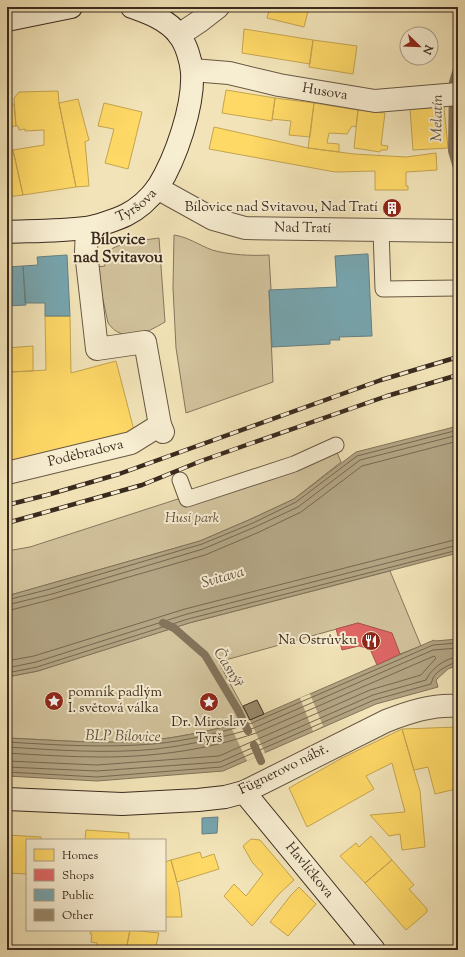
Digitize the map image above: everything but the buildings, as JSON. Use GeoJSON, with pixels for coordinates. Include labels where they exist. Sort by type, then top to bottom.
{"type":"FeatureCollection","features":[{"type":"Feature","properties":{"kind":"street"},"geometry":{"type":"LineString","coordinates":[[7,20],[71,7]]}},
{"type":"Feature","properties":{"kind":"street","name":"Tyršova"},"geometry":{"type":"LineString","coordinates":[[7,232],[87,228],[126,215],[142,204],[157,188],[172,158],[181,135],[190,94],[192,70],[187,50],[179,35],[157,17],[132,7]]}},
{"type":"Feature","properties":{"kind":"street"},"geometry":{"type":"LineString","coordinates":[[179,35],[218,7]]}},
{"type":"Feature","properties":{"kind":"street","name":"Husova"},"geometry":{"type":"LineString","coordinates":[[192,70],[229,74],[375,101],[452,95]]}},
{"type":"Feature","properties":{"kind":"street","name":"Nad Tratí"},"geometry":{"type":"LineString","coordinates":[[157,188],[213,219],[245,228],[458,232]]}},
{"type":"Feature","properties":{"kind":"street","name":"Poděbradova"},"geometry":{"type":"LineString","coordinates":[[7,473],[131,443],[163,433],[145,342],[97,349],[86,252],[87,228]]}},
{"type":"Feature","properties":{"kind":"street","name":"Fügnerovo nábř."},"geometry":{"type":"LineString","coordinates":[[7,799],[122,804],[225,797],[244,792],[386,721],[410,712],[458,706]]}},
{"type":"Feature","properties":{"kind":"street","name":"Havlíčkova"},"geometry":{"type":"LineString","coordinates":[[244,792],[374,950]]}},
{"type":"Feature","properties":{"kind":"lane"},"geometry":{"type":"LineString","coordinates":[[381,230],[383,289],[458,288]]}},
{"type":"Feature","properties":{"kind":"lane"},"geometry":{"type":"LineString","coordinates":[[180,480],[187,499],[294,464],[336,445]]}},
{"type":"Feature","properties":{"kind":"green space"},"geometry":{"type":"Polygon","coordinates":[[[174,235],[184,237],[219,252],[240,255],[269,255],[273,382],[186,413],[176,348],[173,288],[174,235]]]}},
{"type":"Feature","properties":{"kind":"green space"},"geometry":{"type":"Polygon","coordinates":[[[159,238],[165,322],[143,333],[135,335],[121,334],[114,330],[108,323],[96,267],[105,266],[104,257],[112,248],[137,241],[159,238]]]}},
{"type":"Feature","properties":{"kind":"green space","name":"Husí park"},"geometry":{"type":"Polygon","coordinates":[[[335,448],[341,462],[294,499],[251,519],[200,541],[7,596],[7,551],[30,547],[335,448]]]}},
{"type":"Feature","properties":{"kind":"green space"},"geometry":{"type":"Polygon","coordinates":[[[390,571],[421,646],[400,654],[391,633],[358,623],[222,661],[220,665],[250,720],[215,729],[154,740],[117,742],[80,742],[7,738],[7,677],[38,671],[189,623],[390,571]]]}},
{"type":"Feature","properties":{"kind":"water","name":"Svitava"},"geometry":{"type":"Polygon","coordinates":[[[458,426],[458,553],[189,623],[38,671],[7,677],[7,596],[200,541],[294,499],[356,452],[458,426]]]}},
{"type":"Feature","properties":{"kind":"water"},"geometry":{"type":"Polygon","coordinates":[[[458,639],[458,665],[448,669],[436,680],[438,687],[376,704],[223,771],[97,781],[7,776],[7,738],[80,742],[117,742],[154,740],[203,732],[250,720],[434,640],[458,639]]]}},
{"type":"Feature","properties":{"kind":"pier"},"geometry":{"type":"Polygon","coordinates":[[[310,694],[323,726],[313,731],[300,698],[310,694]]]}},
{"type":"Feature","properties":{"kind":"pier"},"geometry":{"type":"Polygon","coordinates":[[[250,720],[265,753],[247,761],[230,725],[250,720]]]}},
{"type":"Feature","properties":{"kind":"waterway","name":"Melatín"},"geometry":{"type":"LineString","coordinates":[[458,66],[453,82],[452,151],[458,171]]}},
{"type":"Feature","properties":{"kind":"waterway","name":"Časnýř"},"geometry":{"type":"LineString","coordinates":[[163,623],[174,628],[205,655],[238,710],[248,731]]}},
{"type":"Feature","properties":{"kind":"waterway","name":"Časnýř"},"geometry":{"type":"LineString","coordinates":[[254,745],[261,761]]}},
{"type":"Feature","properties":{"kind":"railway"},"geometry":{"type":"LineString","coordinates":[[7,505],[119,474],[381,380],[458,357]]}},
{"type":"Feature","properties":{"kind":"railway"},"geometry":{"type":"LineString","coordinates":[[7,523],[142,485],[201,461],[387,396],[458,375]]}},
{"type":"Feature","properties":{"kind":"place","name":"Bílovice nad Svitavou, Nad Tratí"},"geometry":{"type":"Point","coordinates":[392,208]}},
{"type":"Feature","properties":{"kind":"place","name":"Na Ostrůvku"},"geometry":{"type":"Point","coordinates":[371,641]}},
{"type":"Feature","properties":{"kind":"place","name":"pomník padlým I. světová válka"},"geometry":{"type":"Point","coordinates":[54,701]}},
{"type":"Feature","properties":{"kind":"place","name":"Dr. Miroslav Tyrš"},"geometry":{"type":"Point","coordinates":[209,702]}},
{"type":"Feature","properties":{"kind":"district","name":"Bílovice nad Svitavou"},"geometry":{"type":"Point","coordinates":[118,249]}},
{"type":"Feature","properties":{"kind":"water label","name":"BLP Bílovice"},"geometry":{"type":"Point","coordinates":[123,737]}}]}
